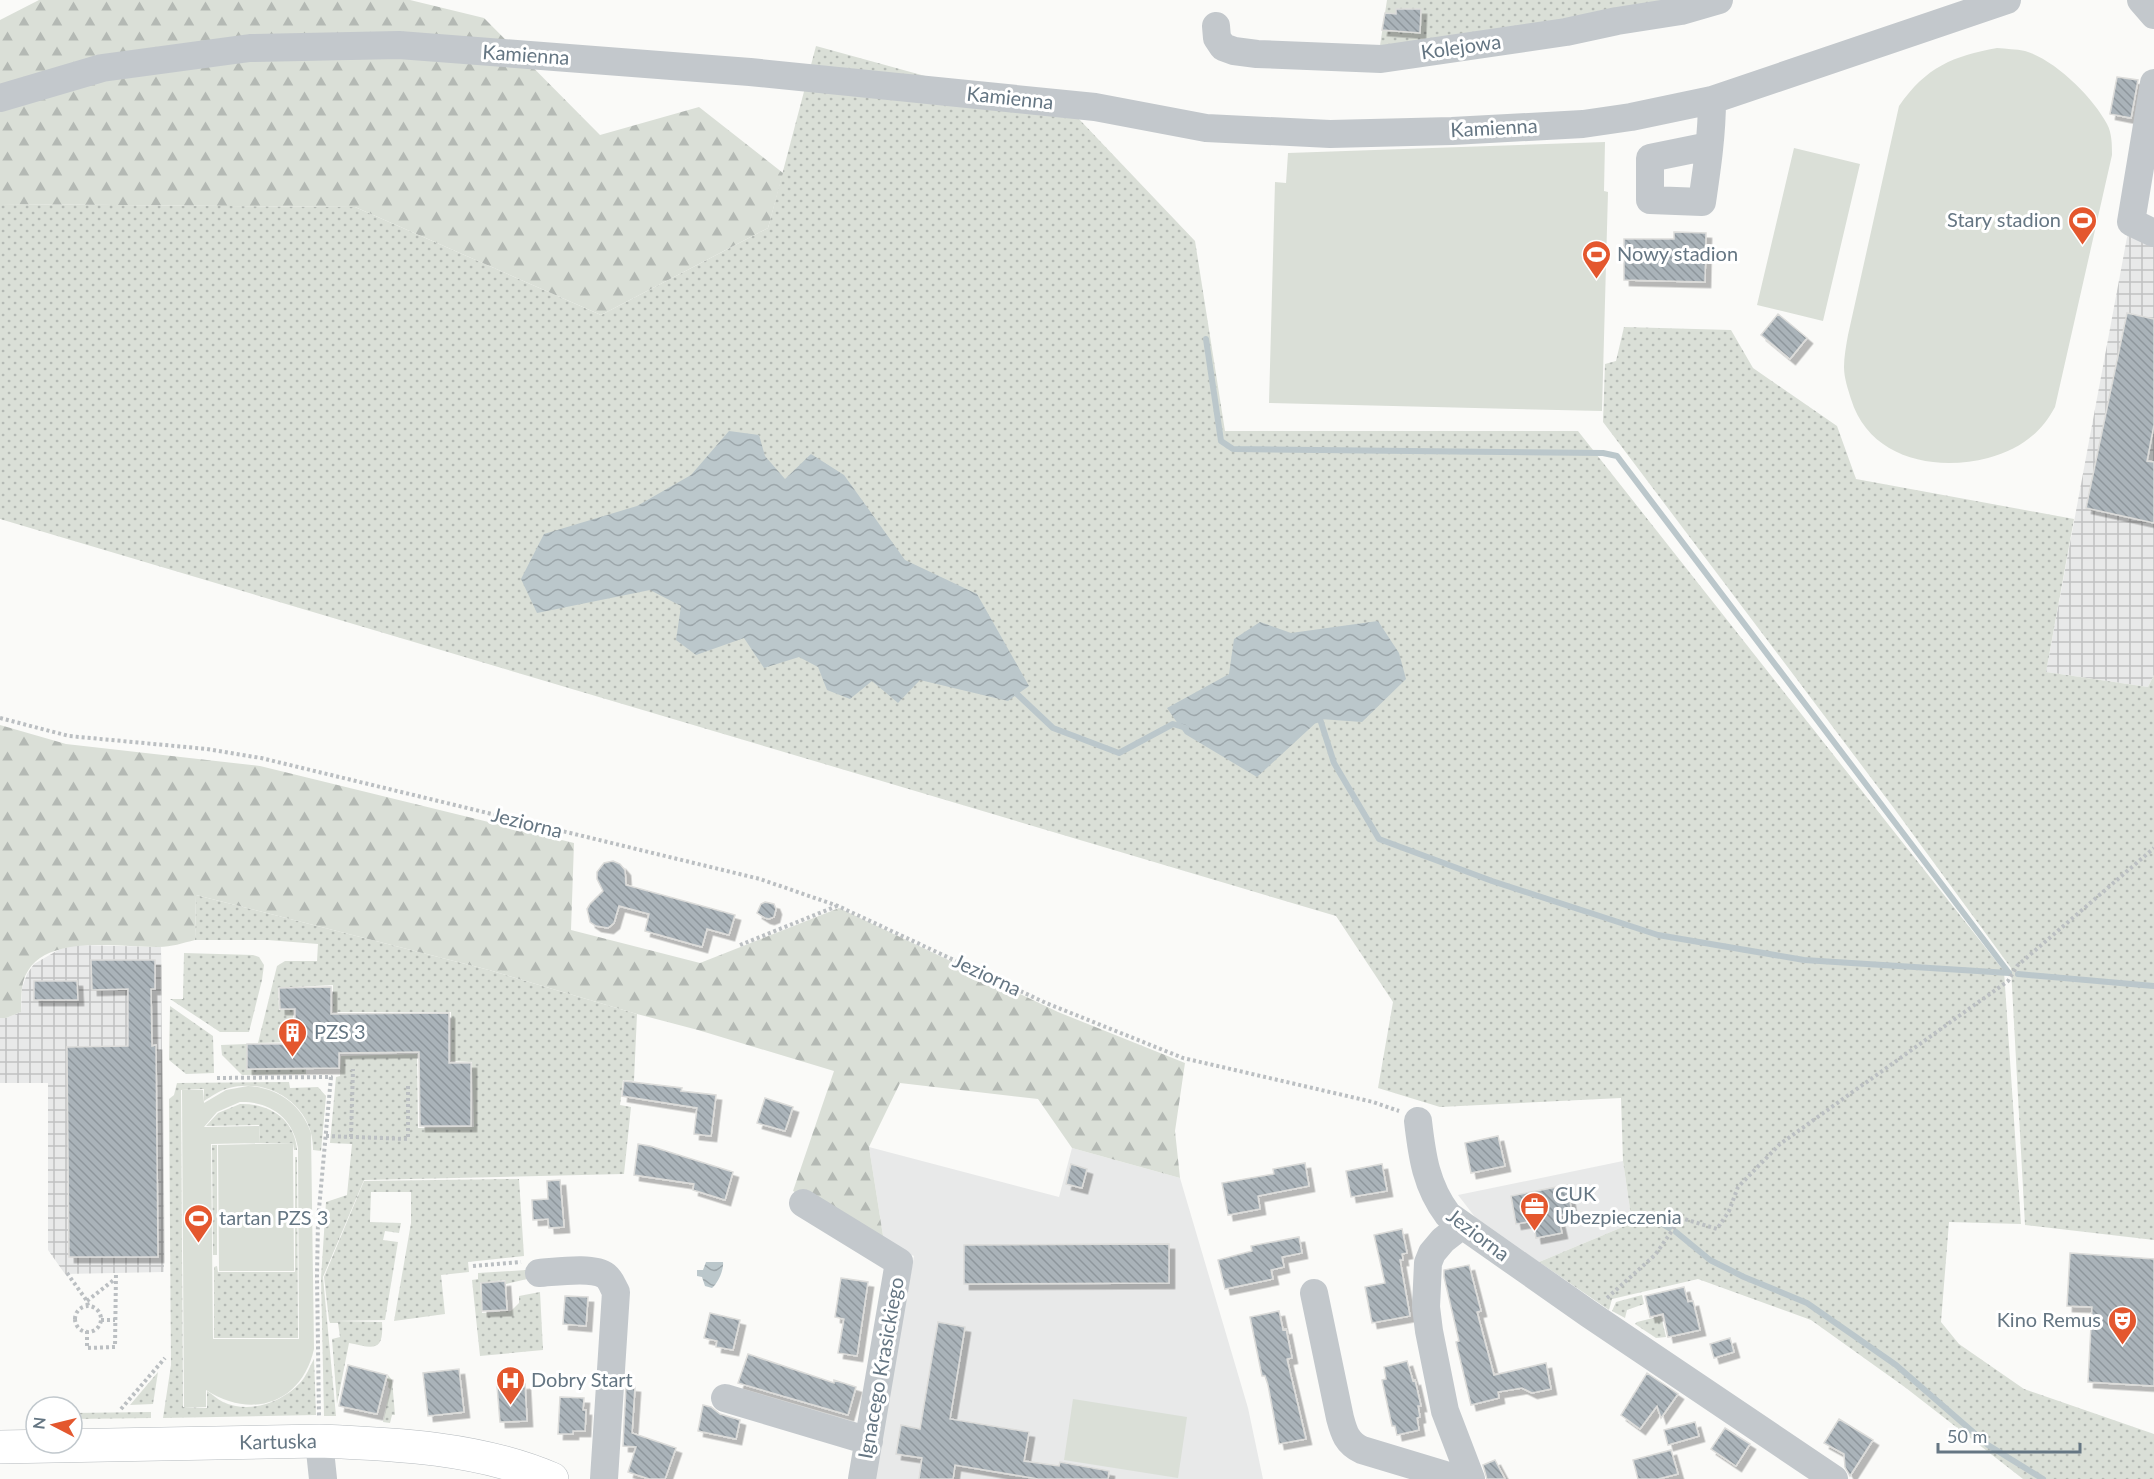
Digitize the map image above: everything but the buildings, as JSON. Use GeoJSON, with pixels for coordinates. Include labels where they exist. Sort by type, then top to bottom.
{"type":"FeatureCollection","features":[{"type":"Feature","properties":{"kind":"main road","name":"Kartuska"},"geometry":{"type":"LineString","coordinates":[[0,1447],[319,1432],[470,1455],[552,1479]]}},
{"type":"Feature","properties":{"kind":"street","name":"Kolejowa"},"geometry":{"type":"LineString","coordinates":[[1216,26],[1217,38],[1223,47],[1234,51],[1381,59],[1566,32],[1681,11],[1719,0]]}},
{"type":"Feature","properties":{"kind":"street","name":"Kamienna"},"geometry":{"type":"LineString","coordinates":[[0,98],[102,68],[250,48],[399,45],[750,72],[1095,107],[1206,128],[1330,134],[1583,124],[1631,117],[1712,100],[2007,0]]}},
{"type":"Feature","properties":{"kind":"street"},"geometry":{"type":"LineString","coordinates":[[2141,0],[2154,15]]}},
{"type":"Feature","properties":{"kind":"street"},"geometry":{"type":"LineString","coordinates":[[2154,83],[2131,222],[2154,233]]}},
{"type":"Feature","properties":{"kind":"street"},"geometry":{"type":"LineString","coordinates":[[1709,146],[1712,100]]}},
{"type":"Feature","properties":{"kind":"street","name":"Jeziorna"},"geometry":{"type":"LineString","coordinates":[[1418,1121],[1423,1162],[1436,1200],[1448,1215],[1589,1314],[1834,1479]]}},
{"type":"Feature","properties":{"kind":"street","name":"Ignacego Krasickiego"},"geometry":{"type":"LineString","coordinates":[[803,1203],[899,1263],[862,1479]]}},
{"type":"Feature","properties":{"kind":"street"},"geometry":{"type":"LineString","coordinates":[[1461,1226],[1443,1240],[1432,1253],[1428,1263],[1426,1307],[1445,1411],[1471,1479]]}},
{"type":"Feature","properties":{"kind":"street"},"geometry":{"type":"LineString","coordinates":[[539,1273],[594,1271],[604,1274],[611,1281],[616,1292],[604,1479]]}},
{"type":"Feature","properties":{"kind":"street"},"geometry":{"type":"LineString","coordinates":[[1314,1293],[1345,1436],[1362,1450],[1458,1479]]}},
{"type":"Feature","properties":{"kind":"street"},"geometry":{"type":"LineString","coordinates":[[725,1398],[869,1441]]}},
{"type":"Feature","properties":{"kind":"street"},"geometry":{"type":"LineString","coordinates":[[319,1432],[323,1479]]}},
{"type":"Feature","properties":{"kind":"path","name":"Jeziorna"},"geometry":{"type":"LineString","coordinates":[[0,717],[69,736],[197,748],[261,758],[760,879],[838,906],[1046,1003],[1183,1058],[1373,1102],[1404,1112],[1418,1121]]}},
{"type":"Feature","properties":{"kind":"path"},"geometry":{"type":"LineString","coordinates":[[1589,1314],[1655,1255],[1681,1218],[1717,1229],[1729,1211],[1738,1187],[1780,1144],[2008,981],[2017,966],[2154,848]]}},
{"type":"Feature","properties":{"kind":"path"},"geometry":{"type":"LineString","coordinates":[[740,945],[838,906]]}},
{"type":"Feature","properties":{"kind":"path"},"geometry":{"type":"LineString","coordinates":[[351,1137],[353,1069]]}},
{"type":"Feature","properties":{"kind":"path"},"geometry":{"type":"LineString","coordinates":[[217,1078],[331,1077],[318,1220],[319,1432]]}},
{"type":"Feature","properties":{"kind":"path"},"geometry":{"type":"LineString","coordinates":[[326,1136],[408,1139],[408,1085]]}},
{"type":"Feature","properties":{"kind":"path"},"geometry":{"type":"LineString","coordinates":[[472,1266],[532,1262],[539,1273]]}},
{"type":"Feature","properties":{"kind":"path"},"geometry":{"type":"LineString","coordinates":[[67,1273],[88,1304],[98,1311],[101,1320],[97,1328],[87,1331],[79,1328],[76,1318],[80,1309],[88,1304],[116,1275],[115,1347],[87,1348],[87,1331]]}},
{"type":"Feature","properties":{"kind":"path"},"geometry":{"type":"LineString","coordinates":[[101,1320],[116,1320]]}},
{"type":"Feature","properties":{"kind":"path"},"geometry":{"type":"LineString","coordinates":[[121,1409],[165,1358]]}},
{"type":"Feature","properties":{"kind":"shaded area"},"geometry":{"type":"Polygon","coordinates":[[[2128,232],[2154,245],[2154,675],[2148,687],[2046,672],[2128,232]]]}},
{"type":"Feature","properties":{"kind":"shaded area"},"geometry":{"type":"Polygon","coordinates":[[[76,945],[161,947],[164,1272],[65,1274],[48,1250],[48,1083],[0,1083],[0,1018],[21,1012],[22,988],[34,964],[60,949],[76,945]]]}},
{"type":"Feature","properties":{"kind":"shaded area"},"geometry":{"type":"Polygon","coordinates":[[[869,1147],[1059,1197],[1072,1148],[1180,1178],[1248,1408],[1263,1479],[873,1479],[914,1256],[884,1242],[869,1147]]]}},
{"type":"Feature","properties":{"kind":"shaded area"},"geometry":{"type":"Polygon","coordinates":[[[1623,1161],[1632,1223],[1539,1262],[1475,1217],[1458,1195],[1623,1161]]]}},
{"type":"Feature","properties":{"kind":"green space"},"geometry":{"type":"Polygon","coordinates":[[[39,0],[410,0],[484,18],[600,135],[699,107],[783,173],[768,228],[601,315],[355,207],[0,204],[0,20],[39,0]]]}},
{"type":"Feature","properties":{"kind":"green space"},"geometry":{"type":"Polygon","coordinates":[[[1387,0],[1702,0],[1379,52],[1387,0]]]}},
{"type":"Feature","properties":{"kind":"green space"},"geometry":{"type":"Polygon","coordinates":[[[816,46],[1078,118],[1195,241],[1225,431],[1578,431],[2004,971],[2021,1224],[1949,1222],[1941,1322],[1959,1344],[2024,1389],[2154,1434],[2154,1479],[2023,1479],[1906,1388],[1811,1320],[1698,1279],[1612,1299],[1609,1310],[1539,1262],[1632,1223],[1623,1161],[1621,1098],[1440,1107],[1378,1088],[1393,1002],[1336,916],[0,519],[0,204],[355,207],[601,315],[768,228],[816,46]]]}},
{"type":"Feature","properties":{"kind":"green space"},"geometry":{"type":"Polygon","coordinates":[[[1997,48],[2022,50],[2036,55],[2072,80],[2101,113],[2107,124],[2111,135],[2112,155],[2055,407],[2049,417],[2027,440],[1999,455],[1967,462],[1926,461],[1906,456],[1888,447],[1872,435],[1860,419],[1851,399],[1845,375],[1847,343],[1899,106],[1920,82],[1942,65],[1967,55],[1997,48]]]}},
{"type":"Feature","properties":{"kind":"green space"},"geometry":{"type":"Polygon","coordinates":[[[1605,142],[1604,191],[1608,192],[1602,411],[1269,403],[1275,182],[1286,183],[1288,153],[1605,142]]]}},
{"type":"Feature","properties":{"kind":"green space"},"geometry":{"type":"Polygon","coordinates":[[[1794,148],[1860,164],[1823,321],[1757,305],[1794,148]]]}},
{"type":"Feature","properties":{"kind":"green space"},"geometry":{"type":"Polygon","coordinates":[[[1624,327],[1731,330],[1753,368],[1837,426],[1856,479],[2074,519],[2046,672],[2148,687],[2154,675],[2154,1240],[2025,1225],[2011,968],[1893,807],[1603,422],[1605,364],[1616,361],[1624,327]]]}},
{"type":"Feature","properties":{"kind":"green space"},"geometry":{"type":"Polygon","coordinates":[[[0,725],[66,744],[260,766],[574,843],[571,930],[700,963],[839,908],[1058,1012],[1185,1063],[1175,1131],[1180,1178],[1072,1148],[1038,1099],[900,1083],[869,1147],[884,1242],[793,1191],[834,1071],[489,970],[196,895],[195,940],[164,947],[100,945],[58,950],[41,957],[29,970],[22,988],[21,1012],[0,1018],[0,725]]]}},
{"type":"Feature","properties":{"kind":"green space"},"geometry":{"type":"Polygon","coordinates":[[[196,895],[489,970],[637,1014],[634,1081],[623,1080],[620,1105],[631,1107],[624,1174],[364,1180],[323,1277],[336,1416],[324,1416],[321,1278],[326,1202],[347,1195],[352,1144],[330,1143],[336,1077],[340,1076],[341,1056],[417,1054],[418,1128],[474,1127],[472,1062],[451,1061],[451,1012],[333,1012],[333,985],[278,988],[279,1010],[293,1010],[294,1042],[258,1043],[277,966],[285,961],[317,961],[318,944],[268,940],[195,940],[196,895]]]}},
{"type":"Feature","properties":{"kind":"green space"},"geometry":{"type":"Polygon","coordinates":[[[184,953],[259,957],[264,965],[262,980],[249,1032],[220,1032],[170,999],[183,999],[184,953]]]}},
{"type":"Feature","properties":{"kind":"green space"},"geometry":{"type":"Polygon","coordinates":[[[170,1006],[213,1036],[214,1073],[186,1074],[169,1060],[170,1006]]]}},
{"type":"Feature","properties":{"kind":"green space"},"geometry":{"type":"Polygon","coordinates":[[[247,1044],[247,1070],[306,1069],[306,1074],[242,1075],[222,1055],[221,1045],[247,1044]]]}},
{"type":"Feature","properties":{"kind":"green space"},"geometry":{"type":"Polygon","coordinates":[[[289,1082],[290,1088],[318,1087],[326,1096],[321,1151],[313,1150],[306,1120],[298,1108],[287,1098],[274,1091],[244,1086],[226,1089],[204,1101],[204,1089],[181,1090],[183,1407],[207,1408],[207,1391],[221,1401],[243,1407],[254,1407],[274,1401],[300,1383],[314,1359],[316,1415],[163,1418],[171,1365],[169,1099],[174,1095],[177,1083],[289,1082]]]}},
{"type":"Feature","properties":{"kind":"green space","name":"tartan PZS 3"},"geometry":{"type":"Polygon","coordinates":[[[248,1086],[259,1087],[278,1094],[295,1106],[311,1133],[314,1349],[308,1367],[299,1382],[287,1394],[273,1401],[241,1404],[223,1399],[206,1390],[206,1407],[184,1407],[182,1090],[203,1090],[204,1103],[226,1090],[248,1086]],[[240,1102],[217,1112],[204,1127],[259,1126],[260,1143],[211,1144],[213,1339],[299,1339],[298,1148],[291,1128],[278,1113],[251,1102],[240,1102]]]}},
{"type":"Feature","properties":{"kind":"green space"},"geometry":{"type":"Polygon","coordinates":[[[240,1104],[261,1106],[279,1115],[291,1130],[297,1150],[294,1150],[293,1143],[260,1143],[259,1125],[206,1126],[218,1113],[240,1104]]]}},
{"type":"Feature","properties":{"kind":"green space"},"geometry":{"type":"Polygon","coordinates":[[[293,1143],[294,1271],[219,1271],[218,1145],[293,1143]]]}},
{"type":"Feature","properties":{"kind":"green space"},"geometry":{"type":"Polygon","coordinates":[[[212,1145],[217,1145],[217,1255],[213,1255],[212,1145]]]}},
{"type":"Feature","properties":{"kind":"green space"},"geometry":{"type":"Polygon","coordinates":[[[295,1157],[297,1157],[298,1338],[214,1338],[214,1267],[217,1266],[218,1272],[295,1272],[295,1157]]]}},
{"type":"Feature","properties":{"kind":"green space"},"geometry":{"type":"Polygon","coordinates":[[[519,1179],[524,1256],[468,1262],[469,1272],[441,1275],[445,1314],[394,1321],[411,1223],[411,1192],[371,1192],[370,1222],[401,1223],[399,1233],[385,1231],[383,1240],[398,1242],[385,1320],[335,1321],[382,1322],[379,1344],[371,1347],[349,1343],[337,1404],[332,1339],[340,1337],[338,1323],[330,1323],[329,1320],[324,1277],[364,1181],[519,1179]]]}},
{"type":"Feature","properties":{"kind":"green space"},"geometry":{"type":"Polygon","coordinates":[[[526,1270],[527,1279],[506,1284],[505,1280],[480,1283],[482,1313],[511,1311],[519,1303],[519,1296],[540,1292],[543,1350],[480,1356],[472,1280],[478,1279],[478,1273],[526,1270]]]}},
{"type":"Feature","properties":{"kind":"green space"},"geometry":{"type":"Polygon","coordinates":[[[1642,1295],[1644,1304],[1627,1310],[1625,1318],[1612,1311],[1616,1302],[1642,1295]]]}},
{"type":"Feature","properties":{"kind":"green space"},"geometry":{"type":"Polygon","coordinates":[[[1661,1316],[1666,1337],[1656,1338],[1635,1324],[1637,1322],[1661,1316]]]}},
{"type":"Feature","properties":{"kind":"green space"},"geometry":{"type":"Polygon","coordinates":[[[158,1372],[153,1404],[130,1405],[158,1372]]]}},
{"type":"Feature","properties":{"kind":"green space"},"geometry":{"type":"Polygon","coordinates":[[[388,1375],[392,1380],[395,1415],[392,1415],[390,1423],[383,1422],[390,1389],[387,1381],[388,1375]]]}},
{"type":"Feature","properties":{"kind":"green space"},"geometry":{"type":"Polygon","coordinates":[[[1073,1399],[1187,1417],[1178,1478],[1064,1460],[1073,1399]]]}},
{"type":"Feature","properties":{"kind":"green space"},"geometry":{"type":"Polygon","coordinates":[[[151,1412],[151,1418],[84,1419],[84,1413],[151,1412]]]}},
{"type":"Feature","properties":{"kind":"water"},"geometry":{"type":"Polygon","coordinates":[[[729,431],[759,435],[765,456],[785,479],[811,454],[844,475],[905,560],[977,594],[1029,686],[1008,701],[920,680],[898,703],[872,681],[850,699],[827,690],[818,667],[799,657],[764,668],[744,638],[696,655],[676,640],[681,606],[650,590],[537,613],[521,579],[544,534],[637,506],[691,475],[729,431]]]}},
{"type":"Feature","properties":{"kind":"water"},"geometry":{"type":"Polygon","coordinates":[[[1378,621],[1399,653],[1406,679],[1362,722],[1320,719],[1257,777],[1185,734],[1167,708],[1229,674],[1234,639],[1260,622],[1291,633],[1378,621]]]}},
{"type":"Feature","properties":{"kind":"water"},"geometry":{"type":"Polygon","coordinates":[[[706,1262],[723,1262],[723,1269],[712,1288],[705,1286],[702,1277],[697,1276],[697,1270],[703,1270],[706,1262]]]}},
{"type":"Feature","properties":{"kind":"waterway"},"geometry":{"type":"LineString","coordinates":[[1206,339],[1221,441],[1233,449],[1603,453],[1617,456],[2009,973]]}},
{"type":"Feature","properties":{"kind":"waterway"},"geometry":{"type":"LineString","coordinates":[[1017,694],[1053,728],[1119,753],[1173,724],[1186,728]]}},
{"type":"Feature","properties":{"kind":"waterway"},"geometry":{"type":"LineString","coordinates":[[1312,721],[1320,719],[1334,763],[1379,839],[1492,881],[1658,935],[1804,960],[2009,973]]}},
{"type":"Feature","properties":{"kind":"waterway"},"geometry":{"type":"LineString","coordinates":[[2018,974],[2154,986]]}},
{"type":"Feature","properties":{"kind":"waterway"},"geometry":{"type":"LineString","coordinates":[[1652,1218],[1669,1228]]}},
{"type":"Feature","properties":{"kind":"waterway"},"geometry":{"type":"LineString","coordinates":[[1676,1232],[1710,1260],[1807,1303],[1896,1365],[1988,1445],[2043,1479]]}},
{"type":"Feature","properties":{"kind":"place","name":"Stary stadion"},"geometry":{"type":"Point","coordinates":[2082,246]}},
{"type":"Feature","properties":{"kind":"place","name":"Nowy stadion"},"geometry":{"type":"Point","coordinates":[1596,280]}},
{"type":"Feature","properties":{"kind":"place","name":"PZS 3"},"geometry":{"type":"Point","coordinates":[293,1058]}},
{"type":"Feature","properties":{"kind":"place","name":"CUK Ubezpieczenia"},"geometry":{"type":"Point","coordinates":[1534,1232]}},
{"type":"Feature","properties":{"kind":"place","name":"tartan PZS 3"},"geometry":{"type":"Point","coordinates":[198,1244]}},
{"type":"Feature","properties":{"kind":"place","name":"Kino Remus"},"geometry":{"type":"Point","coordinates":[2122,1346]}},
{"type":"Feature","properties":{"kind":"place","name":"Dobry Start"},"geometry":{"type":"Point","coordinates":[510,1406]}}]}
